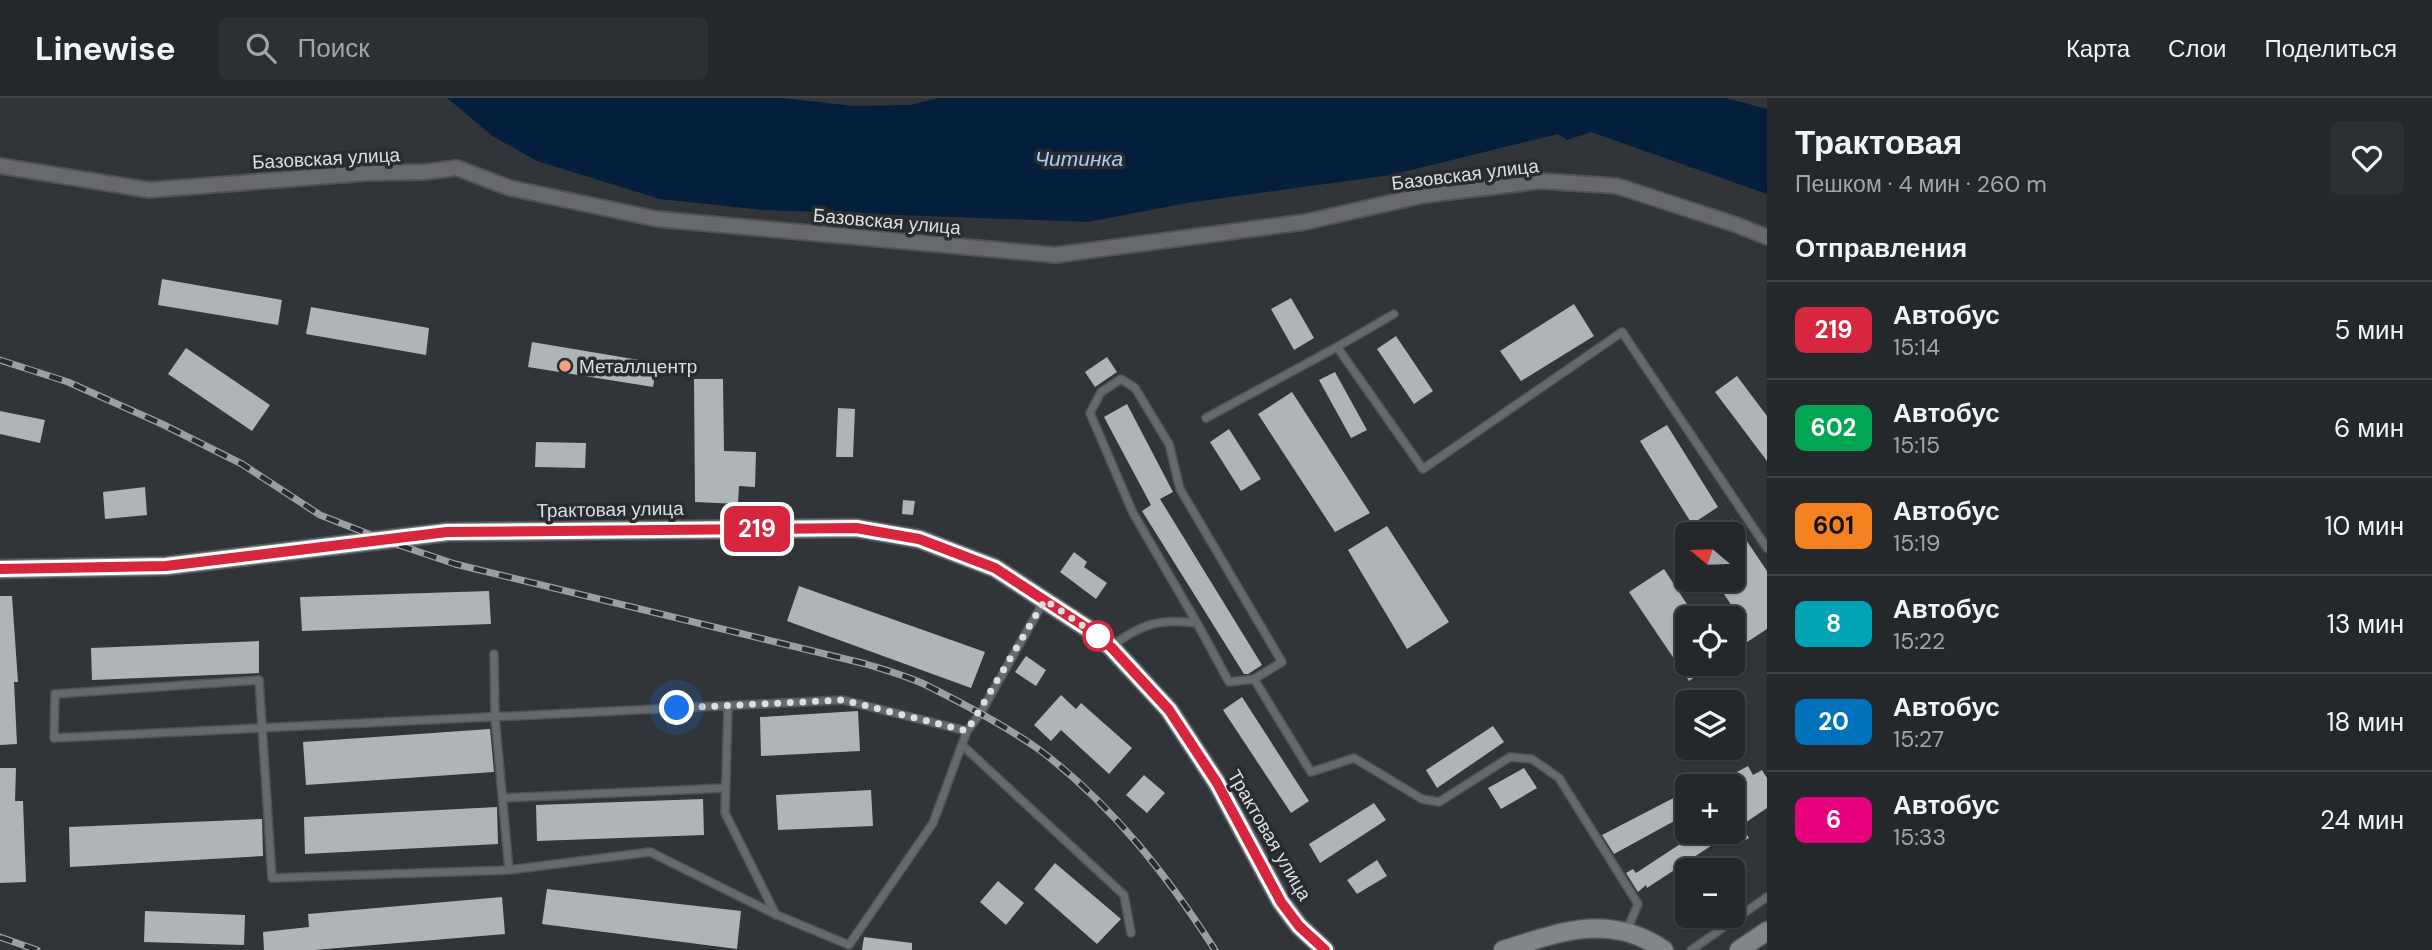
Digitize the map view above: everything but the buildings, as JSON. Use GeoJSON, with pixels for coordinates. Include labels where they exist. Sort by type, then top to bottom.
{"type":"FeatureCollection","features":[{"type":"Feature","properties":{"kind":"main road","name":"Трактовая улица"},"geometry":{"type":"LineString","coordinates":[[0,569],[166,566],[447,532],[856,528],[919,539],[995,568],[1093,632],[1111,647],[1169,710],[1217,783],[1281,902],[1299,926],[1325,950]]}},
{"type":"Feature","properties":{"kind":"main road"},"geometry":{"type":"LineString","coordinates":[[1503,950],[1538,939],[1591,928],[1627,931],[1640,935],[1664,950]]}},
{"type":"Feature","properties":{"kind":"main road"},"geometry":{"type":"LineString","coordinates":[[1739,950],[1767,931]]}},
{"type":"Feature","properties":{"kind":"street","name":"Базовская улица"},"geometry":{"type":"LineString","coordinates":[[0,166],[149,190],[457,168],[510,188],[657,219],[1055,255],[1305,222],[1425,195],[1541,181],[1617,186],[1767,237]]}},
{"type":"Feature","properties":{"kind":"lane"},"geometry":{"type":"LineString","coordinates":[[1206,418],[1394,314]]}},
{"type":"Feature","properties":{"kind":"lane"},"geometry":{"type":"LineString","coordinates":[[1337,347],[1423,469],[1622,332],[1767,548]]}},
{"type":"Feature","properties":{"kind":"lane"},"geometry":{"type":"LineString","coordinates":[[1121,379],[1135,388],[1169,444],[1180,489],[1282,662],[1254,679],[1229,682],[1133,513],[1090,413],[1101,392],[1121,379]]}},
{"type":"Feature","properties":{"kind":"lane"},"geometry":{"type":"LineString","coordinates":[[967,731],[843,700],[728,706],[261,728],[54,738],[55,694],[259,680],[261,728],[272,878],[509,870],[650,852],[777,915],[849,947],[933,823],[967,731],[1045,600]]}},
{"type":"Feature","properties":{"kind":"lane"},"geometry":{"type":"LineString","coordinates":[[1111,647],[1149,623],[1174,620],[1197,623]]}},
{"type":"Feature","properties":{"kind":"lane"},"geometry":{"type":"LineString","coordinates":[[494,654],[495,717],[509,870]]}},
{"type":"Feature","properties":{"kind":"lane"},"geometry":{"type":"LineString","coordinates":[[1254,679],[1311,772],[1354,758],[1422,799],[1439,802],[1510,757],[1532,759],[1559,778],[1638,904],[1627,931]]}},
{"type":"Feature","properties":{"kind":"lane"},"geometry":{"type":"LineString","coordinates":[[728,706],[724,813],[777,915]]}},
{"type":"Feature","properties":{"kind":"lane"},"geometry":{"type":"LineString","coordinates":[[962,746],[1124,895],[1131,933]]}},
{"type":"Feature","properties":{"kind":"lane"},"geometry":{"type":"LineString","coordinates":[[503,798],[725,788]]}},
{"type":"Feature","properties":{"kind":"lane"},"geometry":{"type":"LineString","coordinates":[[1692,950],[1767,897]]}},
{"type":"Feature","properties":{"kind":"water","name":"Читинка"},"geometry":{"type":"Polygon","coordinates":[[[447,98],[782,98],[854,106],[911,105],[938,98],[1726,98],[1767,109],[1767,194],[1591,132],[1567,140],[1558,134],[1391,175],[1187,203],[1088,222],[763,210],[660,199],[537,161],[494,137],[447,98]]]}},
{"type":"Feature","properties":{"kind":"railway"},"geometry":{"type":"LineString","coordinates":[[0,360],[68,382],[162,424],[242,464],[320,515],[384,540],[455,564],[866,664],[926,685],[1028,742],[1091,794],[1158,868],[1215,950]]}},
{"type":"Feature","properties":{"kind":"railway"},"geometry":{"type":"LineString","coordinates":[[0,937],[37,950]]}},
{"type":"Feature","properties":{"kind":"bus line","name":"219"},"geometry":{"type":"LineString","coordinates":[[0,569],[166,566],[447,532],[856,528],[919,539],[995,568],[1093,632],[1111,647],[1169,710],[1234,812],[1281,902],[1299,926],[1325,950]]}},
{"type":"Feature","properties":{"kind":"place","name":"Металлцентр"},"geometry":{"type":"Point","coordinates":[565,366]}},
{"type":"Feature","properties":{"kind":"route"},"geometry":{"type":"LineString","coordinates":[[677,708],[843,700],[967,731],[1045,600],[1098,636]]}}]}
